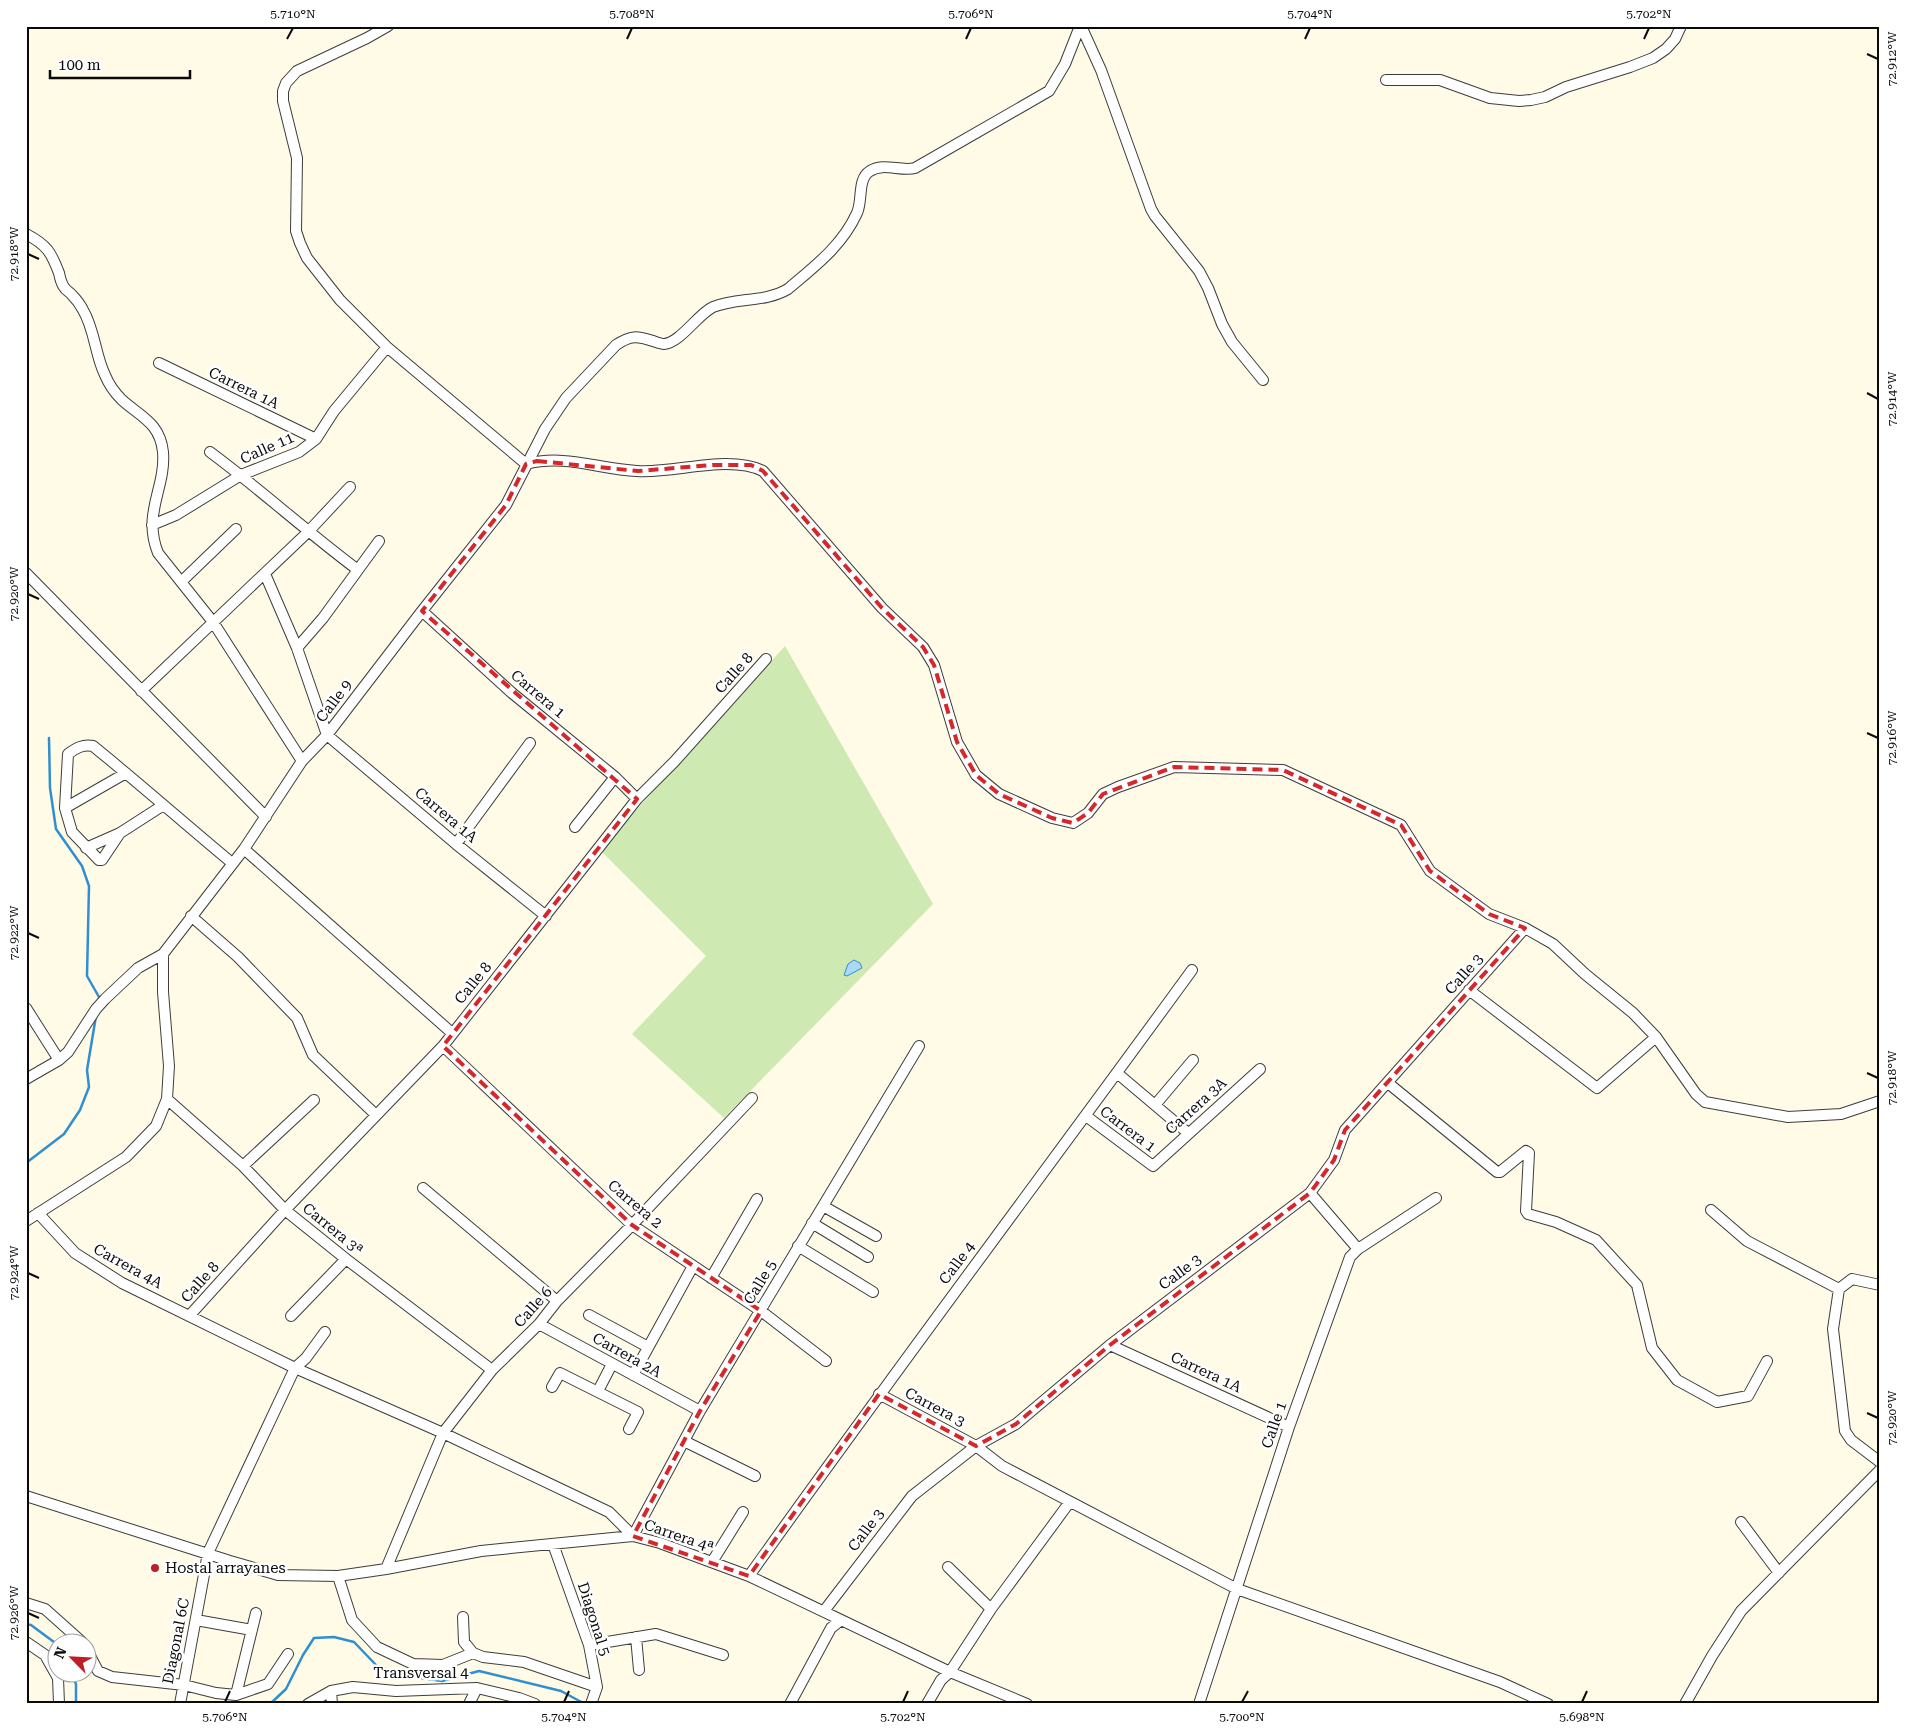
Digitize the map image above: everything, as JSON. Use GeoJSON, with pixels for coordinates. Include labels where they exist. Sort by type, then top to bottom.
{"type":"FeatureCollection","features":[{"type":"Feature","properties":{"kind":"street"},"geometry":{"type":"LineString","coordinates":[[388,26],[298,71],[286,84],[283,91],[297,158],[296,231],[307,258],[340,300],[387,347],[526,464],[548,459],[638,471],[751,465],[762,471],[882,608],[923,647],[934,665],[957,742],[976,775],[999,794],[1052,818],[1073,823],[1088,813],[1103,794],[1174,767],[1283,770],[1402,825],[1430,871],[1489,914],[1525,928],[1553,944],[1585,974],[1633,1013],[1656,1037],[1696,1094],[1705,1102],[1788,1117],[1841,1114],[1880,1101]]}},
{"type":"Feature","properties":{"kind":"street"},"geometry":{"type":"LineString","coordinates":[[1081,26],[1101,70],[1151,208],[1199,271],[1232,342],[1263,380]]}},
{"type":"Feature","properties":{"kind":"street","name":"Calle 9"},"geometry":{"type":"LineString","coordinates":[[162,954],[244,848],[302,761],[327,735],[422,610],[506,505],[545,429],[566,398],[616,345],[626,338],[638,337],[664,344],[673,341],[701,315],[712,308],[722,304],[759,300],[780,294],[788,289],[838,245],[857,214],[861,204],[863,178],[869,171],[877,167],[908,170],[915,168],[1048,91],[1065,64],[1081,26]]}},
{"type":"Feature","properties":{"kind":"street"},"geometry":{"type":"LineString","coordinates":[[1386,80],[1440,80],[1490,98],[1519,101],[1531,100],[1545,97],[1566,87],[1653,58],[1666,49],[1675,39],[1682,26]]}},
{"type":"Feature","properties":{"kind":"street"},"geometry":{"type":"LineString","coordinates":[[26,234],[47,247],[64,287],[74,296],[84,312],[104,373],[112,388],[122,400],[150,422],[158,433],[163,452],[152,525],[153,540],[158,553],[213,622],[302,761]]}},
{"type":"Feature","properties":{"kind":"street","name":"Calle 11"},"geometry":{"type":"LineString","coordinates":[[152,525],[176,515],[242,476],[299,452],[316,440],[334,411],[387,347]]}},
{"type":"Feature","properties":{"kind":"street","name":"Carrera 1A"},"geometry":{"type":"LineString","coordinates":[[159,363],[316,440]]}},
{"type":"Feature","properties":{"kind":"street"},"geometry":{"type":"LineString","coordinates":[[210,452],[358,570]]}},
{"type":"Feature","properties":{"kind":"street"},"geometry":{"type":"LineString","coordinates":[[141,691],[265,574],[350,487]]}},
{"type":"Feature","properties":{"kind":"street"},"geometry":{"type":"LineString","coordinates":[[182,581],[236,529]]}},
{"type":"Feature","properties":{"kind":"street"},"geometry":{"type":"LineString","coordinates":[[297,648],[323,618],[379,541]]}},
{"type":"Feature","properties":{"kind":"street"},"geometry":{"type":"LineString","coordinates":[[26,573],[266,817]]}},
{"type":"Feature","properties":{"kind":"street"},"geometry":{"type":"LineString","coordinates":[[265,574],[297,648],[327,735]]}},
{"type":"Feature","properties":{"kind":"street","name":"Carrera 1"},"geometry":{"type":"LineString","coordinates":[[422,610],[512,693],[614,777],[637,799]]}},
{"type":"Feature","properties":{"kind":"street","name":"Calle 8"},"geometry":{"type":"LineString","coordinates":[[190,1315],[286,1210],[443,1046],[637,799],[674,762],[766,659]]}},
{"type":"Feature","properties":{"kind":"street","name":"Carrera 1A"},"geometry":{"type":"LineString","coordinates":[[327,735],[456,844],[546,916]]}},
{"type":"Feature","properties":{"kind":"street"},"geometry":{"type":"LineString","coordinates":[[456,844],[530,743]]}},
{"type":"Feature","properties":{"kind":"street"},"geometry":{"type":"LineString","coordinates":[[120,833],[102,860],[99,860],[72,832],[65,808],[68,754],[73,750],[86,745],[92,746],[232,863]]}},
{"type":"Feature","properties":{"kind":"street"},"geometry":{"type":"LineString","coordinates":[[65,808],[126,773]]}},
{"type":"Feature","properties":{"kind":"street"},"geometry":{"type":"LineString","coordinates":[[575,827],[614,777]]}},
{"type":"Feature","properties":{"kind":"street"},"geometry":{"type":"LineString","coordinates":[[86,848],[120,833],[162,806]]}},
{"type":"Feature","properties":{"kind":"street"},"geometry":{"type":"LineString","coordinates":[[244,848],[452,1033]]}},
{"type":"Feature","properties":{"kind":"street"},"geometry":{"type":"LineString","coordinates":[[191,916],[238,957],[297,1018],[313,1055],[376,1115]]}},
{"type":"Feature","properties":{"kind":"street","name":"Calle 3"},"geometry":{"type":"LineString","coordinates":[[824,1611],[912,1496],[976,1446],[1016,1424],[1110,1344],[1310,1193],[1334,1160],[1345,1130],[1525,928]]}},
{"type":"Feature","properties":{"kind":"street"},"geometry":{"type":"LineString","coordinates":[[26,1078],[59,1060],[68,1052],[96,1010],[106,999],[138,968],[162,954],[169,1066],[167,1100],[156,1126],[126,1157],[26,1221]]}},
{"type":"Feature","properties":{"kind":"street","name":"Calle 4"},"geometry":{"type":"LineString","coordinates":[[749,1576],[879,1394],[1192,970]]}},
{"type":"Feature","properties":{"kind":"street"},"geometry":{"type":"LineString","coordinates":[[1469,990],[1597,1088],[1656,1037]]}},
{"type":"Feature","properties":{"kind":"street"},"geometry":{"type":"LineString","coordinates":[[26,1008],[59,1060]]}},
{"type":"Feature","properties":{"kind":"street","name":"Carrera 2"},"geometry":{"type":"LineString","coordinates":[[443,1046],[632,1225],[760,1311],[826,1361]]}},
{"type":"Feature","properties":{"kind":"street","name":"Calle 5"},"geometry":{"type":"LineString","coordinates":[[633,1536],[700,1411],[919,1046]]}},
{"type":"Feature","properties":{"kind":"street"},"geometry":{"type":"LineString","coordinates":[[1155,1105],[1193,1060]]}},
{"type":"Feature","properties":{"kind":"street","name":"Carrera 3A"},"geometry":{"type":"LineString","coordinates":[[1153,1166],[1260,1069]]}},
{"type":"Feature","properties":{"kind":"street"},"geometry":{"type":"LineString","coordinates":[[1117,1073],[1188,1133]]}},
{"type":"Feature","properties":{"kind":"street"},"geometry":{"type":"LineString","coordinates":[[1388,1083],[1498,1172],[1526,1151],[1529,1153],[1526,1211],[1528,1214],[1556,1222],[1596,1240],[1637,1285],[1652,1348],[1677,1380],[1717,1402],[1748,1396],[1767,1361]]}},
{"type":"Feature","properties":{"kind":"street","name":"Calle 6"},"geometry":{"type":"LineString","coordinates":[[386,1569],[443,1433],[492,1370],[539,1324],[557,1301],[752,1098]]}},
{"type":"Feature","properties":{"kind":"street","name":"Carrera 3ª"},"geometry":{"type":"LineString","coordinates":[[167,1100],[243,1166],[286,1210],[346,1259],[492,1370]]}},
{"type":"Feature","properties":{"kind":"street"},"geometry":{"type":"LineString","coordinates":[[243,1166],[314,1100]]}},
{"type":"Feature","properties":{"kind":"street","name":"Carrera 1"},"geometry":{"type":"LineString","coordinates":[[1086,1116],[1153,1166]]}},
{"type":"Feature","properties":{"kind":"street"},"geometry":{"type":"LineString","coordinates":[[423,1188],[557,1301]]}},
{"type":"Feature","properties":{"kind":"street"},"geometry":{"type":"LineString","coordinates":[[1310,1193],[1358,1249]]}},
{"type":"Feature","properties":{"kind":"street","name":"Calle 1"},"geometry":{"type":"LineString","coordinates":[[1199,1704],[1289,1427],[1350,1257],[1358,1249],[1436,1198]]}},
{"type":"Feature","properties":{"kind":"street"},"geometry":{"type":"LineString","coordinates":[[711,1278],[757,1199]]}},
{"type":"Feature","properties":{"kind":"street"},"geometry":{"type":"LineString","coordinates":[[823,1206],[876,1236]]}},
{"type":"Feature","properties":{"kind":"street"},"geometry":{"type":"LineString","coordinates":[[1711,1210],[1747,1241],[1839,1289]]}},
{"type":"Feature","properties":{"kind":"street","name":"Carrera 4A"},"geometry":{"type":"LineString","coordinates":[[38,1213],[75,1252],[122,1283],[295,1368],[443,1433],[609,1512],[633,1536]]}},
{"type":"Feature","properties":{"kind":"street"},"geometry":{"type":"LineString","coordinates":[[812,1223],[868,1257]]}},
{"type":"Feature","properties":{"kind":"street"},"geometry":{"type":"LineString","coordinates":[[798,1246],[873,1292]]}},
{"type":"Feature","properties":{"kind":"street"},"geometry":{"type":"LineString","coordinates":[[291,1316],[346,1259]]}},
{"type":"Feature","properties":{"kind":"street"},"geometry":{"type":"LineString","coordinates":[[633,1375],[693,1266]]}},
{"type":"Feature","properties":{"kind":"street"},"geometry":{"type":"LineString","coordinates":[[1880,1285],[1852,1279],[1839,1289],[1832,1328],[1845,1431],[1851,1440],[1880,1462]]}},
{"type":"Feature","properties":{"kind":"street"},"geometry":{"type":"LineString","coordinates":[[589,1315],[648,1347]]}},
{"type":"Feature","properties":{"kind":"street","name":"Carrera 2A"},"geometry":{"type":"LineString","coordinates":[[539,1324],[700,1411]]}},
{"type":"Feature","properties":{"kind":"street","name":"Diagonal 6C"},"geometry":{"type":"LineString","coordinates":[[180,1700],[208,1553],[295,1368],[306,1358],[325,1332]]}},
{"type":"Feature","properties":{"kind":"street","name":"Carrera 1A"},"geometry":{"type":"LineString","coordinates":[[1110,1344],[1289,1427]]}},
{"type":"Feature","properties":{"kind":"street"},"geometry":{"type":"LineString","coordinates":[[598,1391],[612,1364]]}},
{"type":"Feature","properties":{"kind":"street"},"geometry":{"type":"LineString","coordinates":[[552,1387],[560,1372],[638,1412],[629,1429]]}},
{"type":"Feature","properties":{"kind":"street","name":"Carrera 3"},"geometry":{"type":"LineString","coordinates":[[879,1394],[976,1446],[1002,1466],[1237,1589],[1500,1682],[1548,1704]]}},
{"type":"Feature","properties":{"kind":"street"},"geometry":{"type":"LineString","coordinates":[[684,1441],[755,1476]]}},
{"type":"Feature","properties":{"kind":"street"},"geometry":{"type":"LineString","coordinates":[[1685,1704],[1712,1656],[1741,1611],[1880,1470]]}},
{"type":"Feature","properties":{"kind":"street"},"geometry":{"type":"LineString","coordinates":[[26,1496],[208,1553]]}},
{"type":"Feature","properties":{"kind":"street"},"geometry":{"type":"LineString","coordinates":[[927,1704],[941,1680],[950,1672],[991,1609],[1069,1502]]}},
{"type":"Feature","properties":{"kind":"street"},"geometry":{"type":"LineString","coordinates":[[712,1562],[742,1512]]}},
{"type":"Feature","properties":{"kind":"street"},"geometry":{"type":"LineString","coordinates":[[1741,1522],[1779,1573]]}},
{"type":"Feature","properties":{"kind":"street","name":"Carrera 4ª"},"geometry":{"type":"LineString","coordinates":[[208,1553],[278,1575],[338,1576],[480,1551],[633,1536],[660,1543],[749,1576],[950,1672],[1027,1704]]}},
{"type":"Feature","properties":{"kind":"street","name":"Diagonal 5"},"geometry":{"type":"LineString","coordinates":[[553,1544],[589,1645],[597,1686],[592,1701]]}},
{"type":"Feature","properties":{"kind":"street"},"geometry":{"type":"LineString","coordinates":[[948,1567],[991,1609]]}},
{"type":"Feature","properties":{"kind":"street"},"geometry":{"type":"LineString","coordinates":[[338,1576],[352,1620],[377,1647],[414,1664],[443,1665],[473,1653]]}},
{"type":"Feature","properties":{"kind":"street"},"geometry":{"type":"LineString","coordinates":[[26,1603],[45,1609],[72,1632]]}},
{"type":"Feature","properties":{"kind":"street"},"geometry":{"type":"LineString","coordinates":[[236,1695],[256,1613]]}},
{"type":"Feature","properties":{"kind":"street"},"geometry":{"type":"LineString","coordinates":[[463,1617],[464,1642],[473,1653],[483,1657],[524,1662],[597,1686]]}},
{"type":"Feature","properties":{"kind":"street"},"geometry":{"type":"LineString","coordinates":[[196,1620],[252,1630]]}},
{"type":"Feature","properties":{"kind":"street"},"geometry":{"type":"LineString","coordinates":[[790,1704],[831,1628],[841,1620]]}},
{"type":"Feature","properties":{"kind":"street"},"geometry":{"type":"LineString","coordinates":[[589,1645],[656,1634],[723,1655]]}},
{"type":"Feature","properties":{"kind":"street"},"geometry":{"type":"LineString","coordinates":[[636,1637],[639,1670]]}},
{"type":"Feature","properties":{"kind":"street"},"geometry":{"type":"LineString","coordinates":[[26,1642],[45,1655],[58,1678],[59,1704]]}},
{"type":"Feature","properties":{"kind":"street"},"geometry":{"type":"LineString","coordinates":[[98,1671],[112,1677],[184,1684],[216,1694],[236,1695],[268,1684],[288,1654]]}},
{"type":"Feature","properties":{"kind":"street","name":"Transversal 4"},"geometry":{"type":"LineString","coordinates":[[308,1704],[332,1690],[353,1687],[396,1691],[477,1688],[517,1701],[534,1704]]}},
{"type":"Feature","properties":{"kind":"street"},"geometry":{"type":"LineString","coordinates":[[469,1704],[477,1688]]}},
{"type":"Feature","properties":{"kind":"street"},"geometry":{"type":"LineString","coordinates":[[332,1690],[332,1704]]}},
{"type":"Feature","properties":{"kind":"highlighted area"},"geometry":{"type":"Polygon","coordinates":[[[537,461],[638,471],[713,465],[751,465],[763,471],[882,608],[923,647],[934,665],[957,742],[976,775],[999,794],[1052,818],[1073,823],[1088,813],[1103,794],[1174,767],[1283,770],[1401,825],[1430,871],[1489,914],[1525,928],[1345,1130],[1334,1160],[1310,1193],[1110,1345],[1016,1424],[976,1446],[879,1394],[749,1576],[633,1536],[700,1411],[761,1311],[632,1225],[443,1046],[637,799],[422,611],[506,505],[526,464],[537,461]]]}},
{"type":"Feature","properties":{"kind":"green space"},"geometry":{"type":"Polygon","coordinates":[[[785,646],[933,904],[724,1118],[632,1034],[706,956],[600,850],[785,646]]]}},
{"type":"Feature","properties":{"kind":"water"},"geometry":{"type":"Polygon","coordinates":[[[854,960],[860,963],[862,968],[847,976],[844,975],[848,964],[854,960]]]}},
{"type":"Feature","properties":{"kind":"waterway"},"geometry":{"type":"LineString","coordinates":[[49,738],[50,788],[56,829],[82,866],[89,886],[87,976],[99,997],[99,1001]]}},
{"type":"Feature","properties":{"kind":"waterway"},"geometry":{"type":"LineString","coordinates":[[26,1163],[64,1134],[80,1110],[89,1087],[87,1070],[96,1016]]}},
{"type":"Feature","properties":{"kind":"waterway"},"geometry":{"type":"LineString","coordinates":[[26,1624],[31,1625],[48,1638]]}},
{"type":"Feature","properties":{"kind":"waterway"},"geometry":{"type":"LineString","coordinates":[[270,1704],[286,1689],[314,1638],[334,1637],[354,1642],[377,1666],[407,1676],[442,1681],[479,1671],[561,1691],[585,1704]]}},
{"type":"Feature","properties":{"kind":"waterway"},"geometry":{"type":"LineString","coordinates":[[75,1682],[76,1704]]}},
{"type":"Feature","properties":{"kind":"place","name":"Hostal arrayanes"},"geometry":{"type":"Point","coordinates":[155,1568]}}]}
